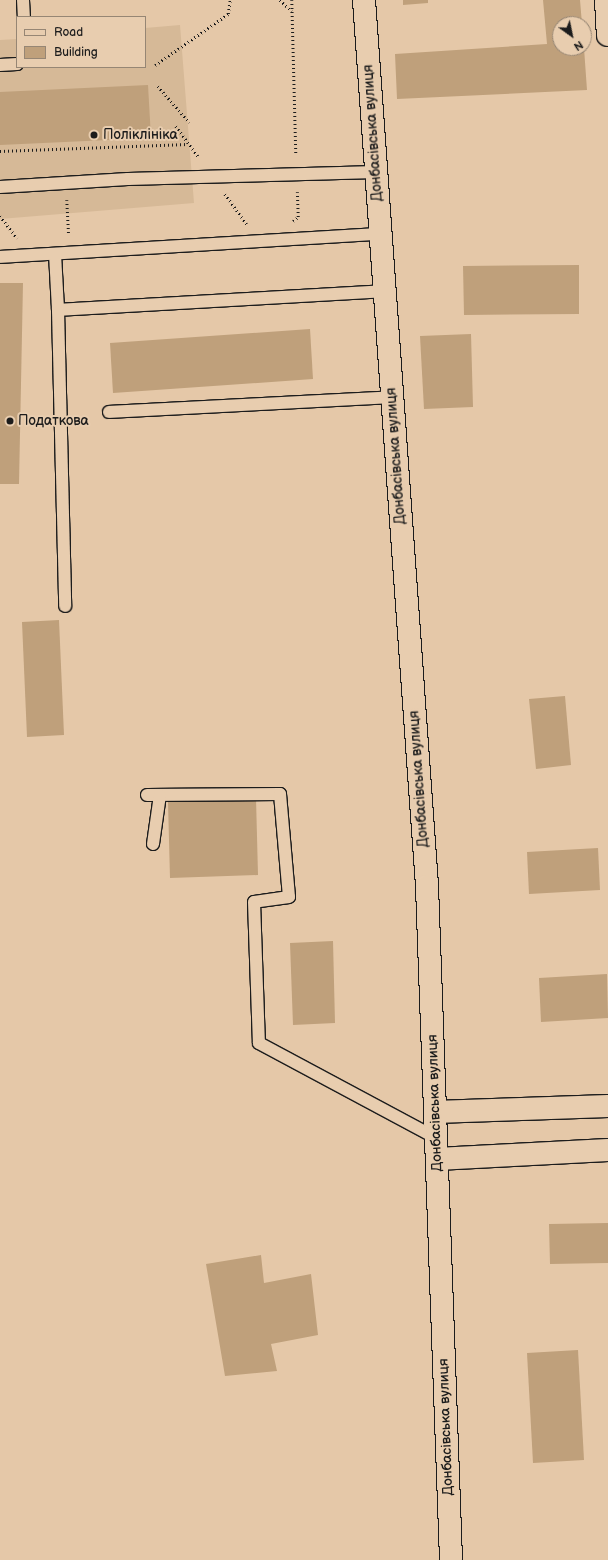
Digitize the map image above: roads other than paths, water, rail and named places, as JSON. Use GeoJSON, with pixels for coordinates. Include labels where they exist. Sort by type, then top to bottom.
{"type":"FeatureCollection","features":[{"type":"Feature","properties":{"kind":"street","name":"Донбасівська вулиця"},"geometry":{"type":"LineString","coordinates":[[364,0],[427,886],[451,1560]]}},
{"type":"Feature","properties":{"kind":"street"},"geometry":{"type":"LineString","coordinates":[[606,0],[608,35]]}},
{"type":"Feature","properties":{"kind":"street"},"geometry":{"type":"LineString","coordinates":[[435,1112],[608,1106]]}},
{"type":"Feature","properties":{"kind":"street"},"geometry":{"type":"LineString","coordinates":[[437,1159],[608,1150]]}},
{"type":"Feature","properties":{"kind":"lane"},"geometry":{"type":"LineString","coordinates":[[23,0],[24,16]]}},
{"type":"Feature","properties":{"kind":"lane"},"geometry":{"type":"LineString","coordinates":[[0,65],[16,64]]}},
{"type":"Feature","properties":{"kind":"lane"},"geometry":{"type":"LineString","coordinates":[[0,188],[128,179],[376,172]]}},
{"type":"Feature","properties":{"kind":"lane"},"geometry":{"type":"LineString","coordinates":[[0,257],[380,234]]}},
{"type":"Feature","properties":{"kind":"lane"},"geometry":{"type":"LineString","coordinates":[[56,254],[65,606]]}},
{"type":"Feature","properties":{"kind":"lane"},"geometry":{"type":"LineString","coordinates":[[58,310],[385,291]]}},
{"type":"Feature","properties":{"kind":"lane"},"geometry":{"type":"LineString","coordinates":[[109,412],[392,397]]}},
{"type":"Feature","properties":{"kind":"lane"},"geometry":{"type":"LineString","coordinates":[[147,795],[280,794],[289,897],[254,902],[259,1043],[436,1138]]}},
{"type":"Feature","properties":{"kind":"lane"},"geometry":{"type":"LineString","coordinates":[[152,844],[160,795]]}},
{"type":"Feature","properties":{"kind":"place","name":"Поліклініка"},"geometry":{"type":"Point","coordinates":[94,135]}},
{"type":"Feature","properties":{"kind":"place","name":"Податкова"},"geometry":{"type":"Point","coordinates":[10,421]}}]}
